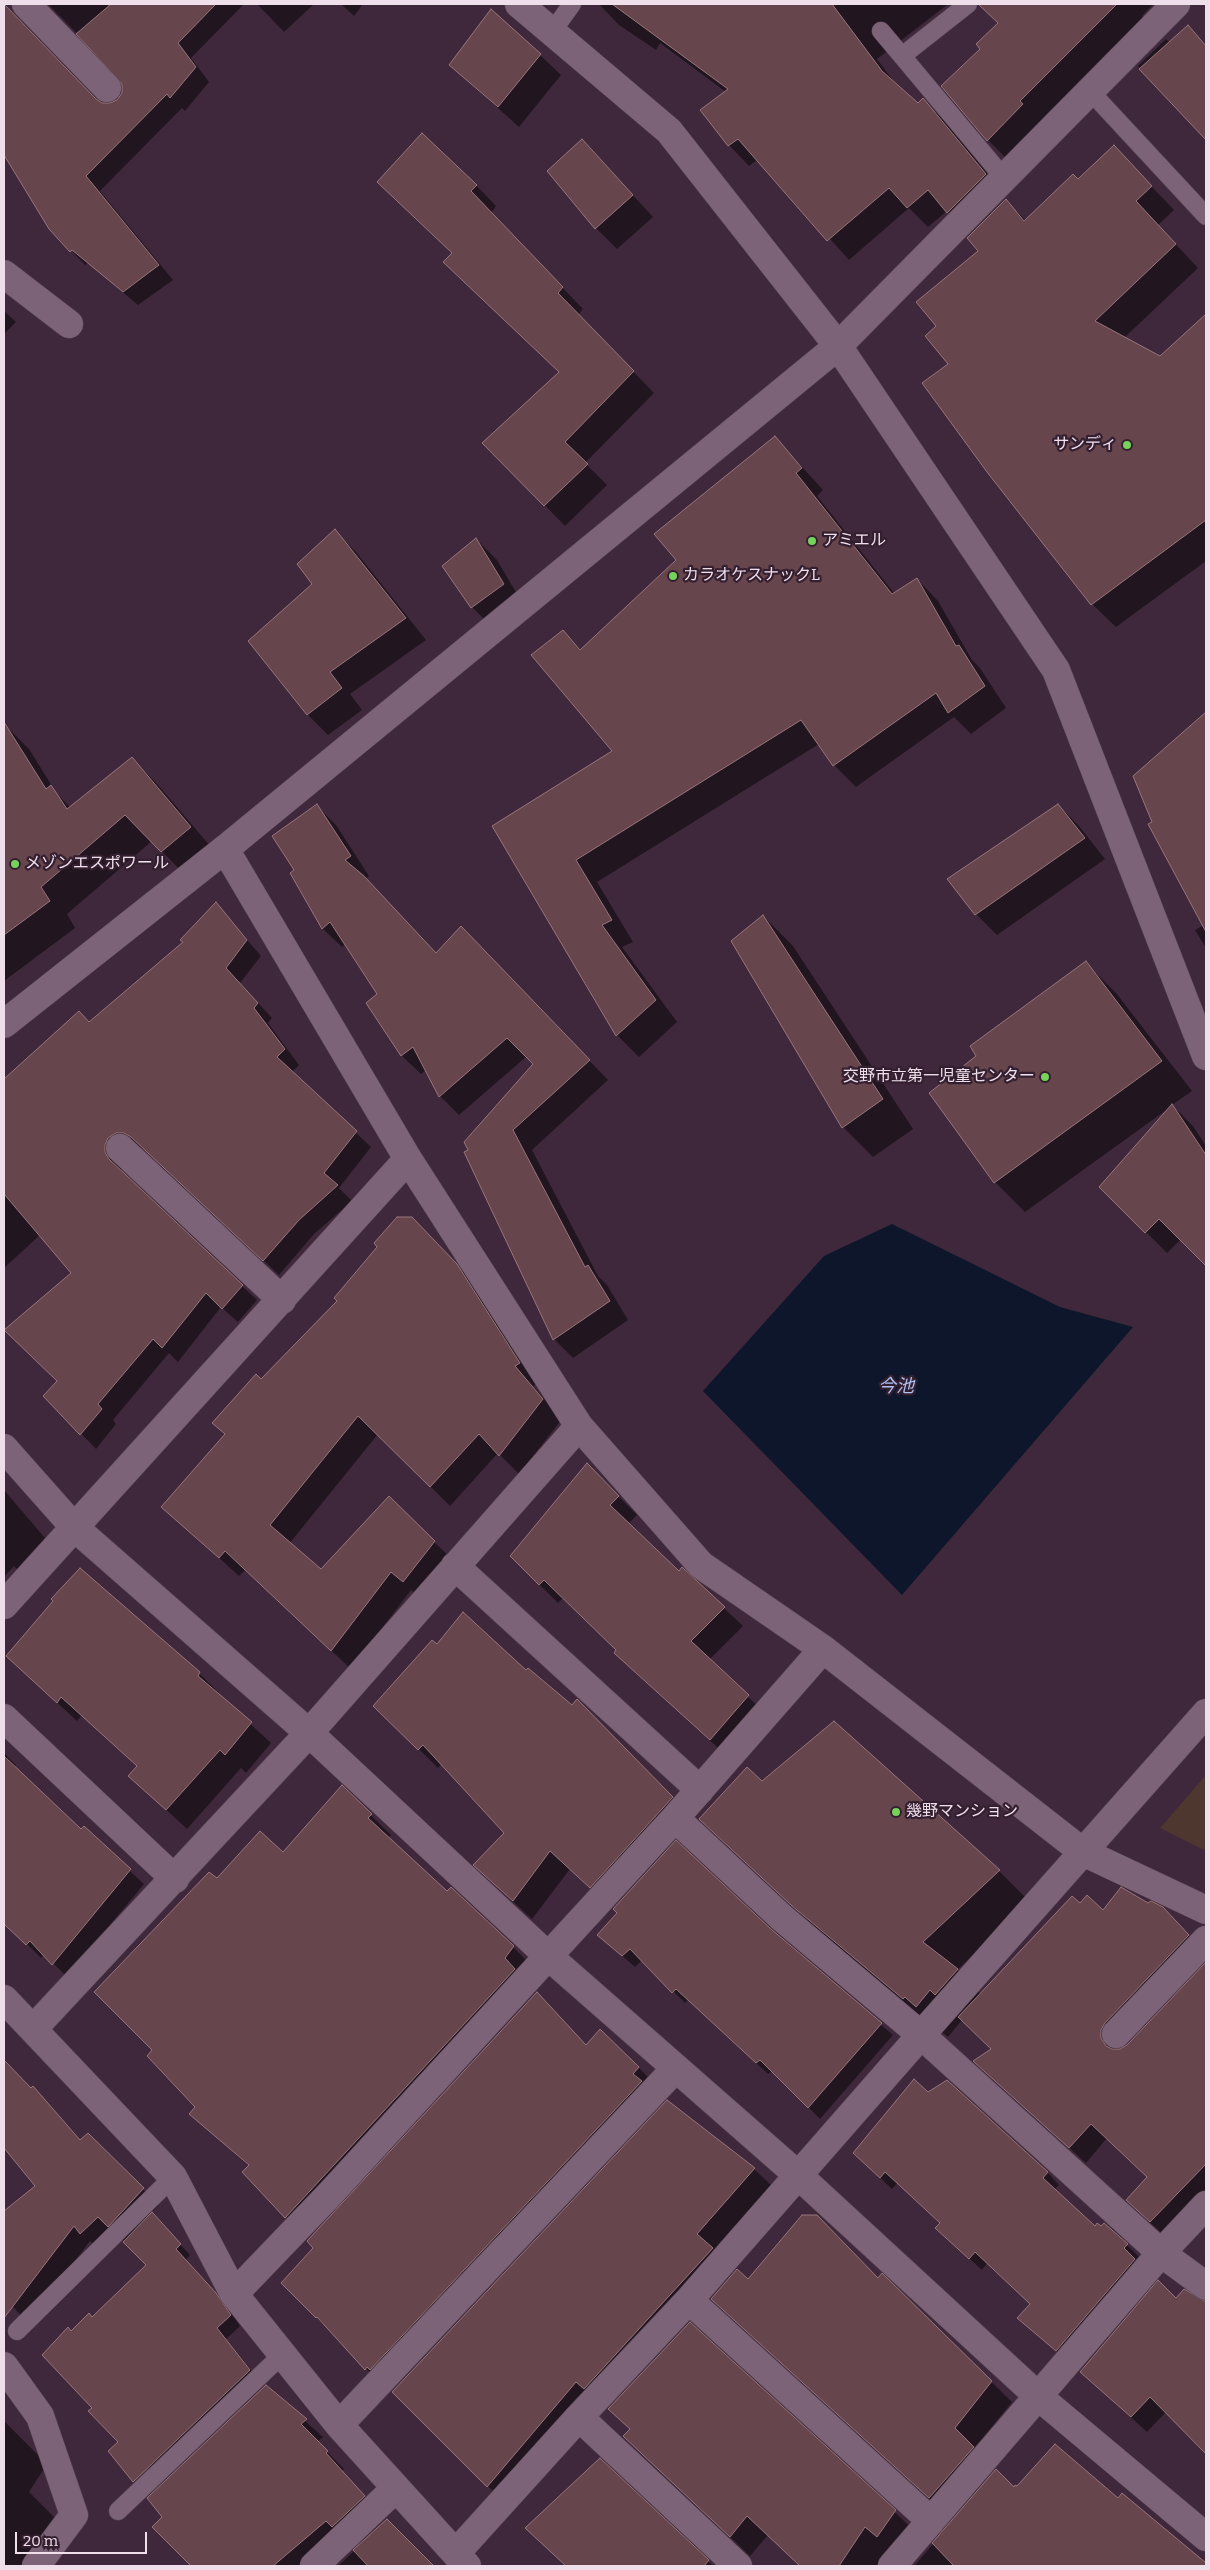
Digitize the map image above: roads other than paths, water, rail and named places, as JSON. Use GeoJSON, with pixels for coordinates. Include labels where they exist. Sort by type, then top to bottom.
{"type":"FeatureCollection","features":[{"type":"Feature","properties":{"kind":"street"},"geometry":{"type":"LineString","coordinates":[[26,4],[107,88]]}},
{"type":"Feature","properties":{"kind":"street"},"geometry":{"type":"LineString","coordinates":[[519,4],[669,131],[838,346],[1056,670],[1206,1056]]}},
{"type":"Feature","properties":{"kind":"street"},"geometry":{"type":"LineString","coordinates":[[4,1024],[225,849],[838,346],[1176,4]]}},
{"type":"Feature","properties":{"kind":"street"},"geometry":{"type":"LineString","coordinates":[[4,274],[69,324]]}},
{"type":"Feature","properties":{"kind":"street"},"geometry":{"type":"LineString","coordinates":[[225,849],[408,1159],[579,1426],[701,1565],[823,1649],[1083,1852],[1206,1910]]}},
{"type":"Feature","properties":{"kind":"street"},"geometry":{"type":"LineString","coordinates":[[120,1148],[282,1300]]}},
{"type":"Feature","properties":{"kind":"street"},"geometry":{"type":"LineString","coordinates":[[4,1605],[408,1159]]}},
{"type":"Feature","properties":{"kind":"street"},"geometry":{"type":"LineString","coordinates":[[33,2029],[175,1879],[309,1733],[579,1426]]}},
{"type":"Feature","properties":{"kind":"street"},"geometry":{"type":"LineString","coordinates":[[4,1448],[74,1527],[309,1733],[547,1955],[799,2176],[1039,2397],[1206,2537]]}},
{"type":"Feature","properties":{"kind":"street"},"geometry":{"type":"LineString","coordinates":[[455,1566],[700,1790]]}},
{"type":"Feature","properties":{"kind":"street"},"geometry":{"type":"LineString","coordinates":[[234,2294],[328,2195],[675,1818],[823,1649]]}},
{"type":"Feature","properties":{"kind":"street"},"geometry":{"type":"LineString","coordinates":[[4,2000],[173,2177],[234,2294],[339,2425],[461,2560],[579,2417],[689,2300],[1206,1713]]}},
{"type":"Feature","properties":{"kind":"street"},"geometry":{"type":"LineString","coordinates":[[4,1718],[175,1879]]}},
{"type":"Feature","properties":{"kind":"street"},"geometry":{"type":"LineString","coordinates":[[675,1818],[781,1917],[921,2035],[1161,2252],[1206,2286]]}},
{"type":"Feature","properties":{"kind":"street"},"geometry":{"type":"LineString","coordinates":[[1116,2034],[1206,1940]]}},
{"type":"Feature","properties":{"kind":"street"},"geometry":{"type":"LineString","coordinates":[[339,2425],[675,2069]]}},
{"type":"Feature","properties":{"kind":"street"},"geometry":{"type":"LineString","coordinates":[[892,2566],[1039,2397],[1161,2252],[1206,2205]]}},
{"type":"Feature","properties":{"kind":"street"},"geometry":{"type":"LineString","coordinates":[[689,2300],[931,2521]]}},
{"type":"Feature","properties":{"kind":"street"},"geometry":{"type":"LineString","coordinates":[[4,2366],[40,2416],[74,2515],[36,2566]]}},
{"type":"Feature","properties":{"kind":"street"},"geometry":{"type":"LineString","coordinates":[[579,2417],[738,2566]]}},
{"type":"Feature","properties":{"kind":"street"},"geometry":{"type":"LineString","coordinates":[[314,2566],[396,2488]]}},
{"type":"Feature","properties":{"kind":"lane"},"geometry":{"type":"LineString","coordinates":[[552,32],[572,4]]}},
{"type":"Feature","properties":{"kind":"lane"},"geometry":{"type":"LineString","coordinates":[[902,56],[968,4]]}},
{"type":"Feature","properties":{"kind":"lane"},"geometry":{"type":"LineString","coordinates":[[881,31],[1004,178]]}},
{"type":"Feature","properties":{"kind":"lane"},"geometry":{"type":"LineString","coordinates":[[1090,91],[1206,216]]}},
{"type":"Feature","properties":{"kind":"lane"},"geometry":{"type":"LineString","coordinates":[[17,2330],[173,2177]]}},
{"type":"Feature","properties":{"kind":"lane"},"geometry":{"type":"LineString","coordinates":[[118,2511],[282,2354]]}},
{"type":"Feature","properties":{"kind":"water","name":"今池"},"geometry":{"type":"Polygon","coordinates":[[[892,1224],[1060,1307],[1133,1327],[902,1595],[703,1391],[824,1256],[892,1224]]]}},
{"type":"Feature","properties":{"kind":"place","name":"サンディ"},"geometry":{"type":"Point","coordinates":[1127,445]}},
{"type":"Feature","properties":{"kind":"place","name":"アミエル"},"geometry":{"type":"Point","coordinates":[812,541]}},
{"type":"Feature","properties":{"kind":"place","name":"カラオケスナックL"},"geometry":{"type":"Point","coordinates":[673,576]}},
{"type":"Feature","properties":{"kind":"place","name":"メゾンエスポワール"},"geometry":{"type":"Point","coordinates":[15,864]}},
{"type":"Feature","properties":{"kind":"place","name":"交野市立第一児童センター"},"geometry":{"type":"Point","coordinates":[1045,1077]}},
{"type":"Feature","properties":{"kind":"place","name":"幾野マンション"},"geometry":{"type":"Point","coordinates":[896,1812]}}]}
